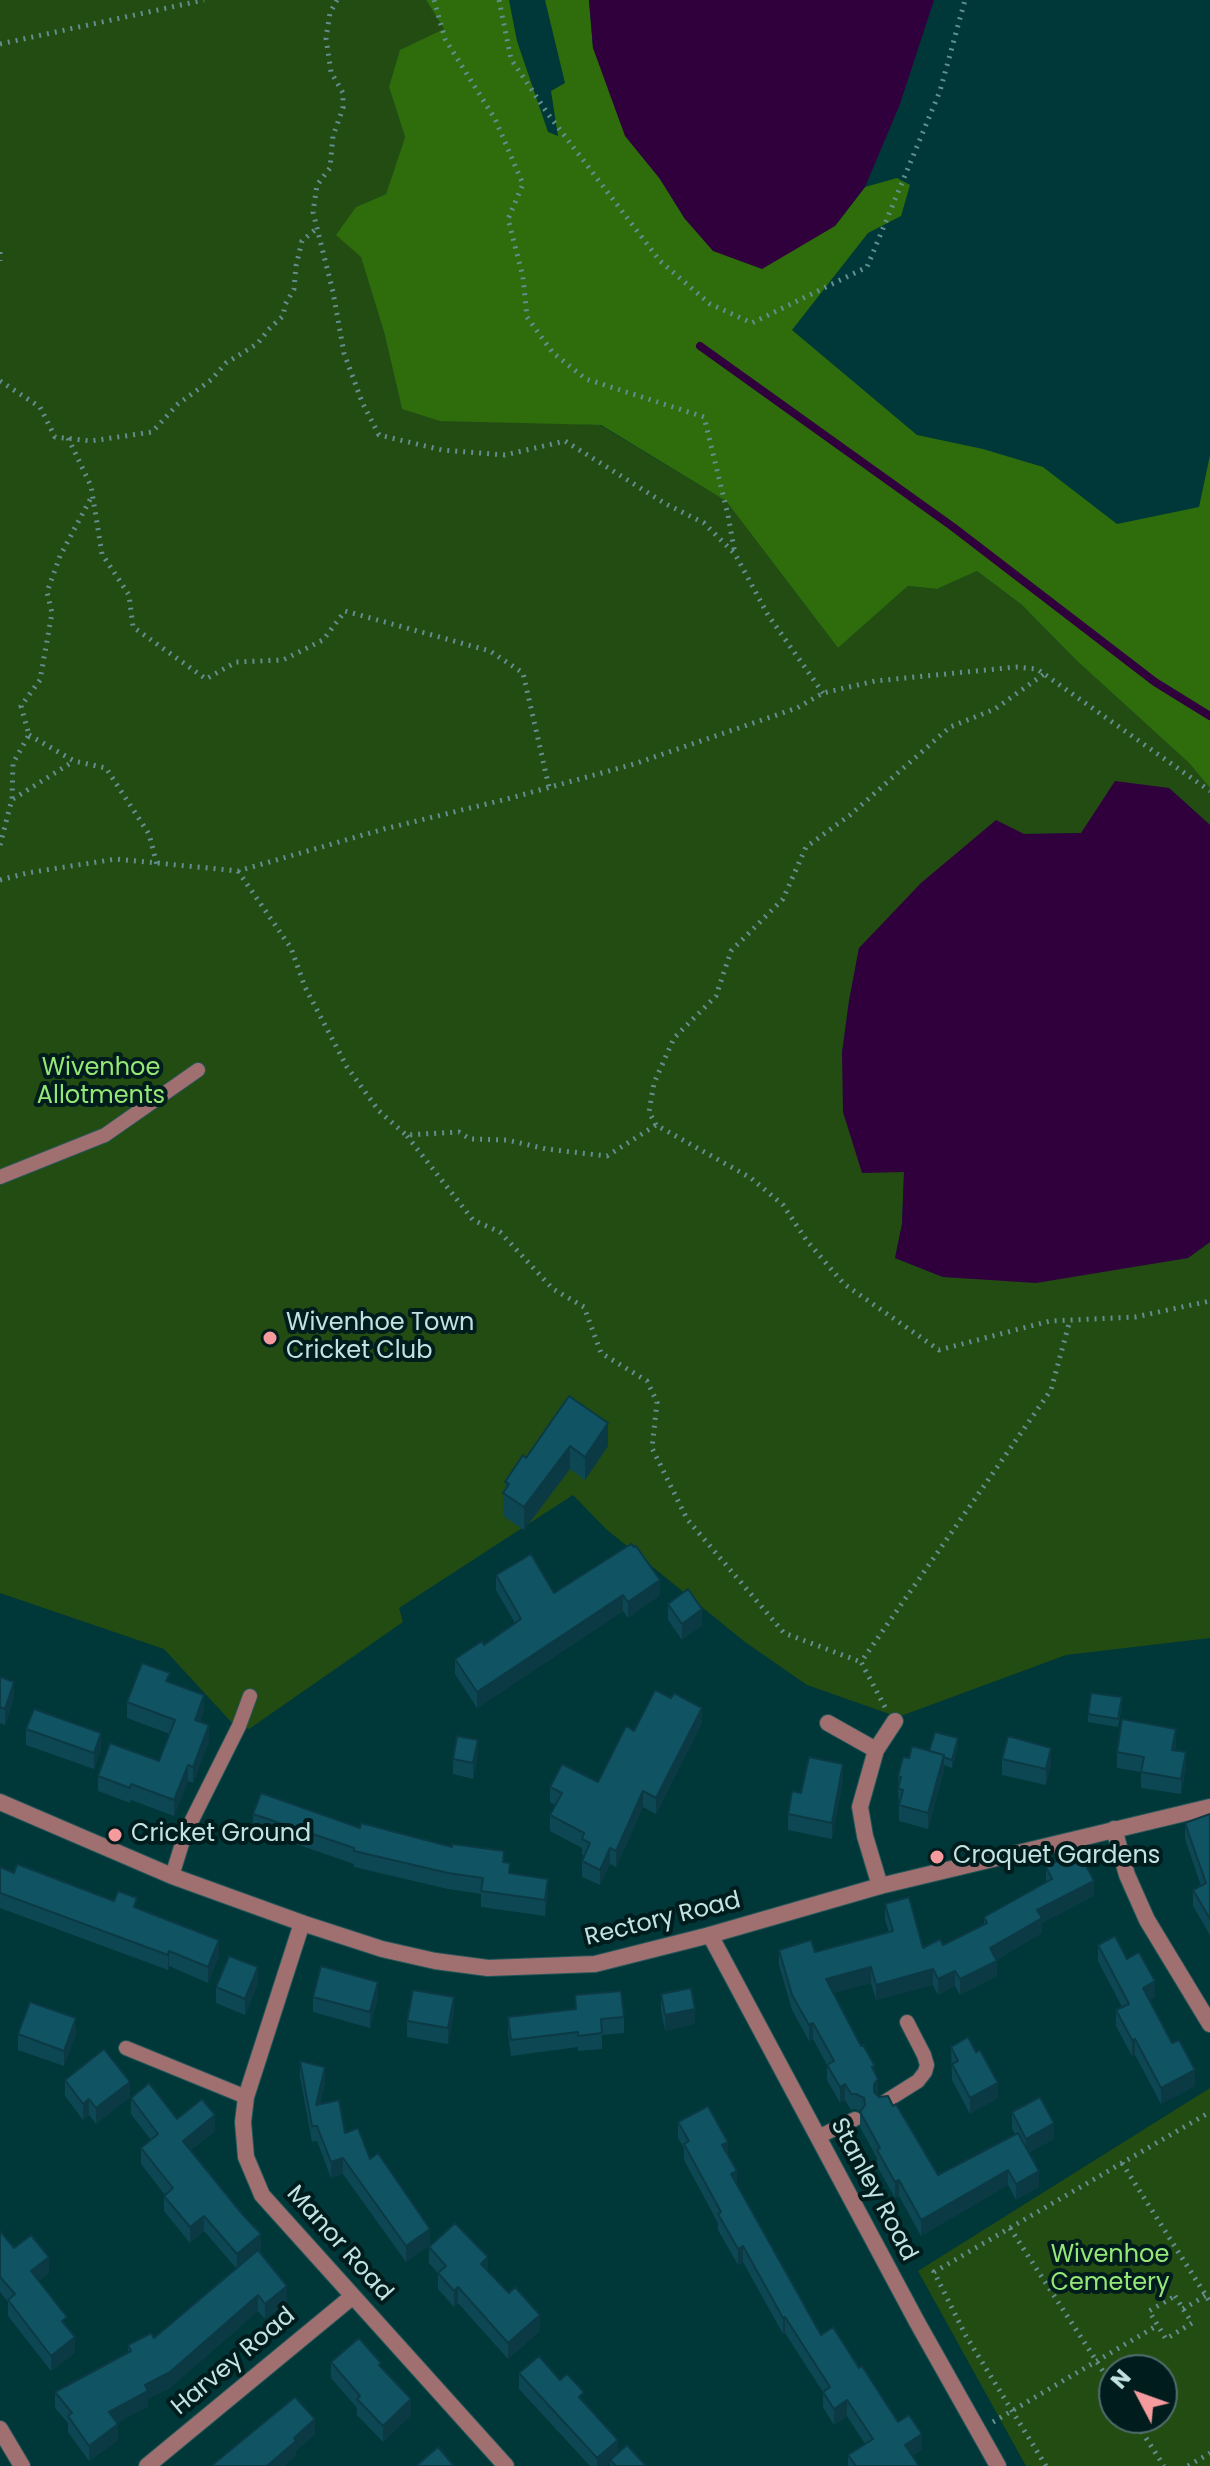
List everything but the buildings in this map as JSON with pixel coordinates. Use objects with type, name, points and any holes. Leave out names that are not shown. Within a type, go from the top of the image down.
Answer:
[{"type":"street","points":[[880,1886],[860,1807],[876,1750],[895,1721]]},
{"type":"street","points":[[828,1723],[876,1750]]},
{"type":"street","name":"Rectory Road","points":[[0,1802],[172,1876],[302,1923],[382,1949],[435,1961],[488,1968],[595,1964],[880,1886],[1210,1807]]},
{"type":"street","points":[[1114,1829],[1127,1875],[1147,1920],[1210,2024]]},
{"type":"street","name":"Manor Road","points":[[302,1923],[246,2097],[243,2122],[246,2157],[262,2195],[506,2466]]},
{"type":"street","name":"Stanley Road","points":[[710,1935],[998,2466]]},
{"type":"street","name":"Harvey Road","points":[[147,2466],[353,2296]]},
{"type":"street","points":[[0,2429],[22,2466]]},
{"type":"lane","points":[[0,1177],[105,1135],[198,1070]]},
{"type":"lane","points":[[172,1876],[185,1834],[239,1726],[250,1696]]},
{"type":"lane","points":[[883,2103],[918,2081],[925,2072],[927,2065],[924,2055],[907,2022]]},
{"type":"lane","points":[[126,2048],[246,2097]]},
{"type":"lane","points":[[818,2137],[855,2119]]},
{"type":"path","points":[[0,44],[204,0]]},
{"type":"path","points":[[337,0],[330,13],[326,38],[331,72],[343,93],[343,108],[333,136],[330,168],[317,185],[313,212],[344,353],[362,402],[379,435],[442,450],[505,455],[565,441],[666,504],[704,523],[735,554],[768,615],[823,693]]},
{"type":"path","points":[[434,0],[445,39],[495,119],[523,184],[508,219],[523,277],[527,317],[553,353],[586,379],[704,417],[735,554]]},
{"type":"path","points":[[499,0],[511,59],[548,114],[660,261],[710,304],[752,323],[867,267],[940,91],[965,0]]},
{"type":"path","points":[[0,381],[40,407],[55,437],[91,441],[152,432],[178,404],[211,380],[226,363],[257,344],[283,316],[294,289],[302,241],[316,229]]},
{"type":"path","points":[[0,252],[0,261]]},
{"type":"path","points":[[68,438],[91,486],[102,554],[129,595],[133,627],[206,679],[236,662],[283,660],[323,640],[345,611],[490,651],[523,673],[549,787]]},
{"type":"path","points":[[93,494],[60,556],[47,592],[52,613],[40,680],[21,706],[29,735],[74,761],[106,768],[149,834],[157,865]]},
{"type":"path","points":[[0,880],[116,859],[238,871],[384,829],[634,764],[797,708],[823,693],[875,681],[1016,667],[1037,669],[1210,791]]},
{"type":"path","points":[[1044,674],[995,709],[950,727],[850,815],[806,847],[783,899],[731,951],[716,996],[674,1038],[654,1083],[649,1112],[656,1125],[751,1178],[783,1205],[807,1241],[844,1284],[939,1350],[1050,1321],[1135,1317],[1210,1301]]},
{"type":"path","points":[[0,845],[12,799],[13,763],[29,735]]},
{"type":"path","points":[[12,799],[74,761]]},
{"type":"path","points":[[238,871],[291,948],[305,987],[347,1067],[379,1111],[406,1135],[473,1220],[500,1232],[553,1289],[584,1307],[601,1353],[647,1381],[657,1402],[652,1448],[687,1519],[784,1633],[861,1662],[895,1721]]},
{"type":"path","points":[[406,1135],[459,1132],[470,1139],[507,1140],[546,1149],[607,1156],[656,1125]]},
{"type":"path","points":[[861,1662],[1051,1390],[1070,1320]]},
{"type":"path","points":[[1046,2466],[966,2336],[934,2272],[1210,2112]]},
{"type":"path","points":[[1122,2163],[1209,2297],[1183,2309]]},
{"type":"path","points":[[1010,2228],[1098,2364]]},
{"type":"path","points":[[1175,2296],[1183,2309],[1192,2323],[1166,2339],[1149,2311],[1175,2296]]},
{"type":"path","points":[[978,2431],[1158,2325]]},
{"type":"path","points":[[1143,2434],[1164,2466]]},
{"type":"path","points":[[1188,2466],[1210,2453]]},
{"type":"green space","name":"Wivenhoe Allotments","points":[[0,0],[426,0],[444,29],[389,87],[405,137],[386,194],[356,207],[361,256],[384,332],[402,409],[600,425],[726,501],[838,648],[908,586],[937,589],[977,571],[1022,605],[1076,660],[1189,763],[1210,788],[1210,825],[1169,788],[1081,833],[1024,834],[859,948],[842,1053],[904,1172],[902,1224],[895,1258],[943,1277],[982,1278],[1188,1258],[1210,1242],[1210,1638],[1066,1655],[898,1717],[807,1685],[745,1642],[606,1529],[573,1495],[399,1608],[403,1622],[249,1729],[233,1724],[164,1649],[0,1593]]},
{"type":"green space","points":[[426,0],[509,0],[517,41],[548,132],[558,136],[551,91],[565,83],[545,0],[589,0],[593,48],[660,179],[685,219],[835,226],[865,187],[897,178],[910,185],[901,216],[868,233],[792,330],[917,435],[983,449],[1043,467],[1117,524],[1199,507],[1210,455],[1210,788],[1189,763],[1076,660],[1022,605],[977,571],[937,589],[908,586],[838,648],[726,501],[601,425],[440,421],[402,409],[384,332],[361,257],[336,235],[356,207],[386,194],[405,137],[389,87],[400,50],[444,29]]},
{"type":"green space","name":"Wivenhoe Cemetery","points":[[1210,2088],[1210,2466],[1026,2466],[918,2271]]},
{"type":"shaded area","points":[[589,0],[934,0],[900,104],[865,187],[835,226],[762,269],[713,251],[685,219],[660,179],[625,136],[593,48]]},
{"type":"shaded area","points":[[1115,781],[1169,788],[1210,825],[1210,1242],[1188,1258],[1036,1283],[943,1277],[895,1258],[902,1224],[904,1172],[862,1173],[843,1112],[842,1053],[859,948],[921,883],[996,820],[1024,834],[1081,833]]},
{"type":"waterway","points":[[700,346],[953,527],[1155,682],[1210,716]]},
{"type":"place","name":"Wivenhoe Town Cricket Club","points":[[270,1338]]},
{"type":"place","name":"Cricket Ground","points":[[115,1835]]},
{"type":"place","name":"Croquet Gardens","points":[[937,1857]]}]
